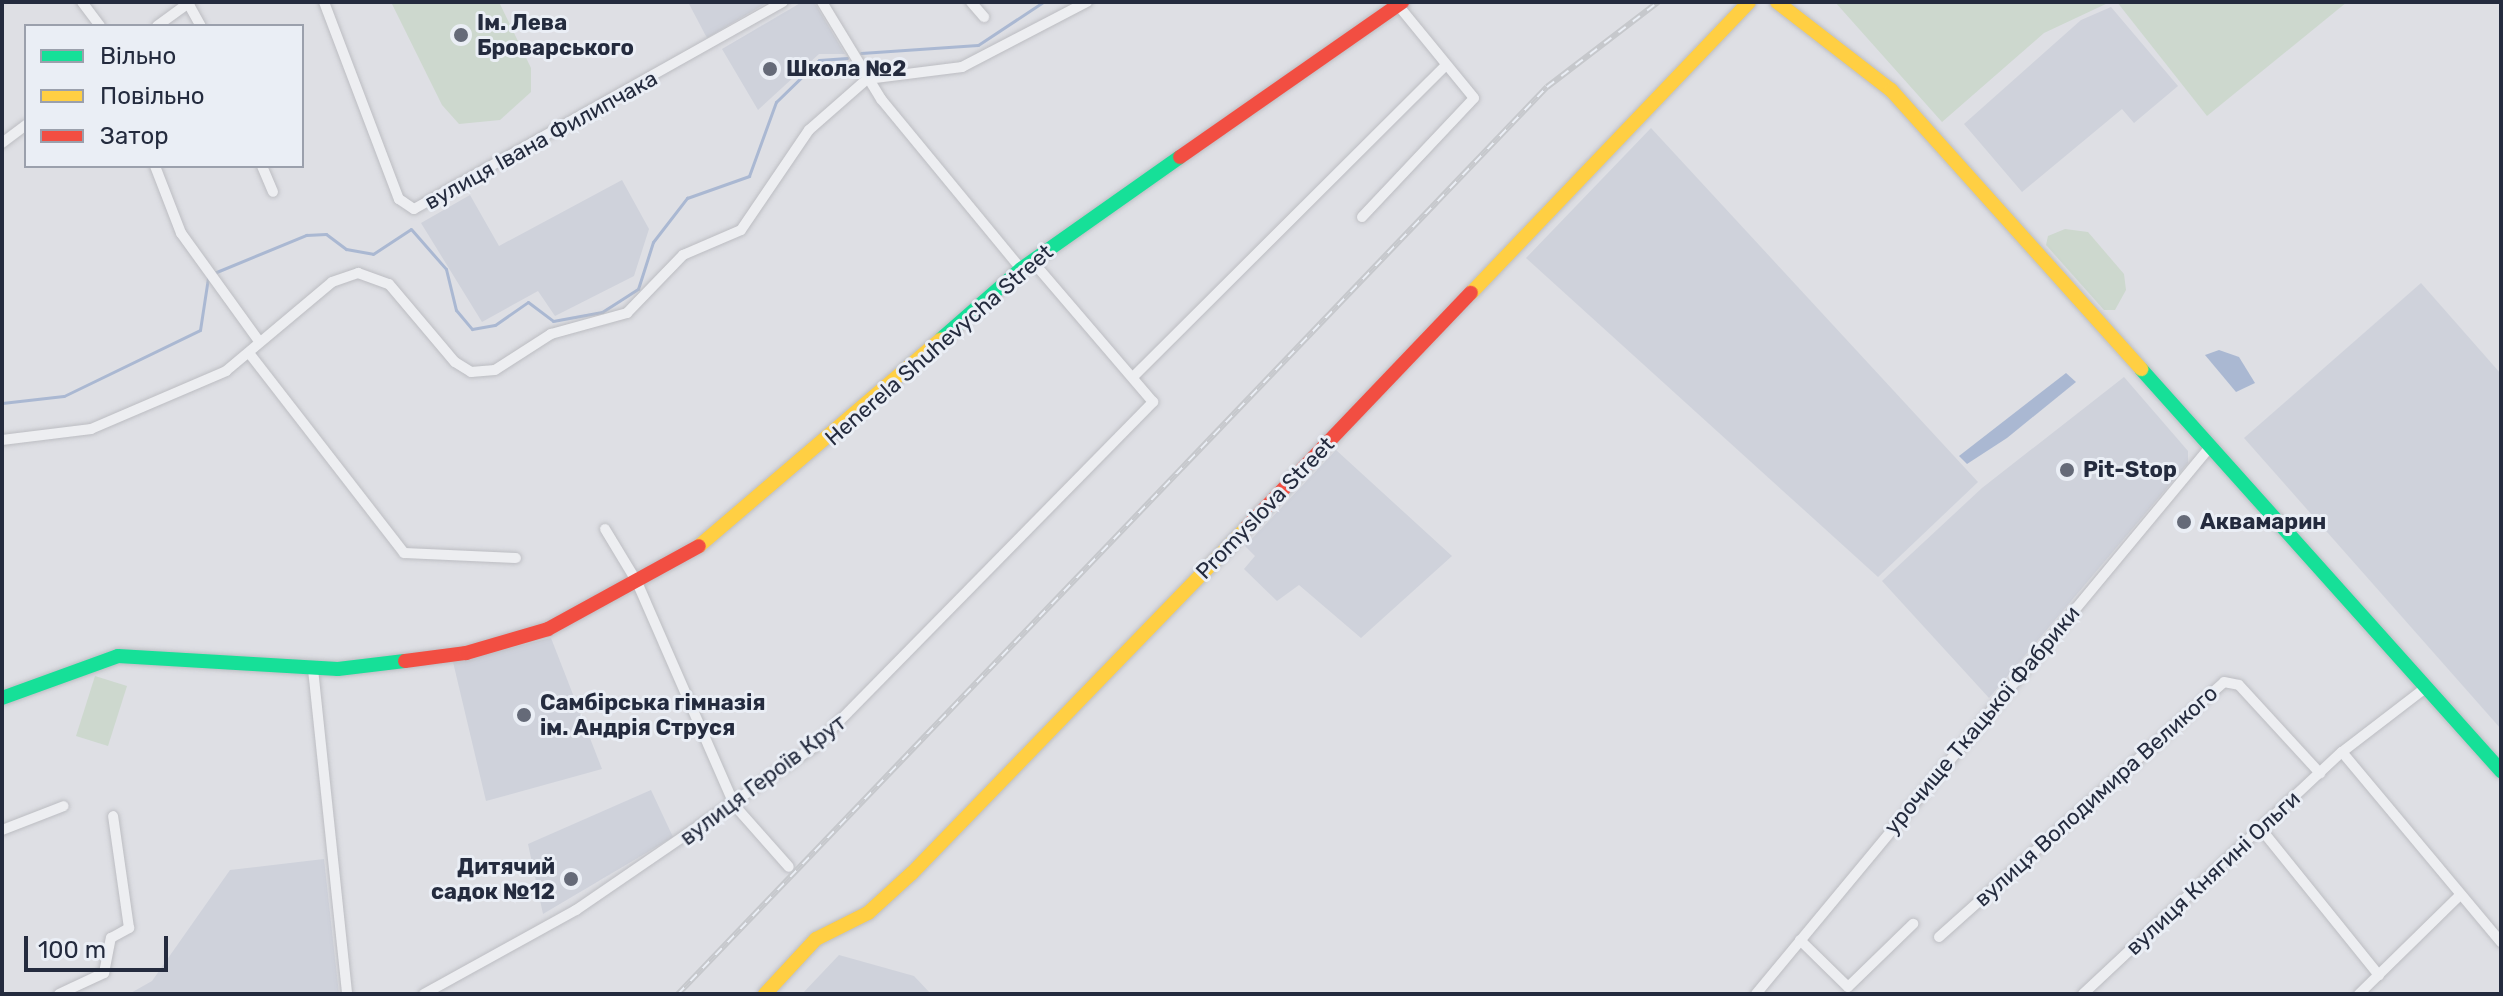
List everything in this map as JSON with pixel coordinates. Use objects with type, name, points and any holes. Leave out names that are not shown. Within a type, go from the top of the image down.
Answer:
[{"type":"street","points":[[82,2],[98,24]]},
{"type":"street","name":"вулиця Івана Филипчака","points":[[324,2],[399,199],[414,209],[783,2]]},
{"type":"street","points":[[822,2],[867,79],[1026,265],[1133,377],[1446,65]]},
{"type":"street","points":[[971,2],[984,17]]},
{"type":"street","points":[[2,440],[91,429],[226,371],[332,282],[358,273],[389,284],[455,362],[471,372],[495,370],[551,334],[627,313],[683,255],[741,230],[809,130],[867,79],[962,67],[1087,2]]},
{"type":"street","name":"Promyslova Street","points":[[765,994],[816,939],[868,913],[1009,777],[1749,2]]},
{"type":"street","points":[[1777,2],[1891,90],[2424,689],[2501,771]]},
{"type":"street","points":[[160,24],[189,3],[200,24]]},
{"type":"street","points":[[1362,217],[1473,102],[1469,86],[1446,65],[1400,4]]},
{"type":"street","name":"Henerela Shuhevycha Street","points":[[2,698],[138,654],[313,669],[466,653],[548,629],[715,537],[1026,265],[1400,4]]},
{"type":"street","points":[[2,143],[24,126]]},
{"type":"street","points":[[156,168],[181,233],[259,341]]},
{"type":"street","points":[[263,168],[273,192]]},
{"type":"street","points":[[249,353],[404,553],[516,558]]},
{"type":"street","name":"вулиця Героїв Крут","points":[[424,994],[548,927],[735,806],[879,690],[1153,402],[1133,377]]},
{"type":"street","name":"урочище Ткацької Фабрики","points":[[1756,994],[2210,447]]},
{"type":"street","points":[[605,529],[637,582],[735,806],[789,867]]},
{"type":"street","points":[[313,669],[347,994]]},
{"type":"street","name":"вулиця Володимира Великого","points":[[1939,937],[2224,682],[2239,685],[2320,773]]},
{"type":"street","name":"вулиця Княгині Ольги","points":[[2083,994],[2342,752],[2424,689]]},
{"type":"street","points":[[2342,752],[2458,897],[2501,942]]},
{"type":"street","points":[[2,830],[64,806]]},
{"type":"street","points":[[59,994],[104,973],[111,938],[129,928],[113,816]]},
{"type":"street","points":[[2261,829],[2379,975]]},
{"type":"street","points":[[2359,994],[2458,897]]},
{"type":"street","points":[[1800,940],[1848,987],[1913,924]]},
{"type":"shaded area","name":"Ім. Лева Броварського","points":[[391,2],[499,2],[531,68],[531,92],[500,120],[459,124],[442,105]]},
{"type":"shaded area","points":[[688,2],[768,2],[707,38]]},
{"type":"shaded area","name":"Школа №2","points":[[802,2],[814,2],[845,54],[819,54],[758,110],[722,49]]},
{"type":"shaded area","points":[[1835,2],[2110,2],[2044,33],[1942,122]]},
{"type":"shaded area","points":[[2117,2],[2347,2],[2207,116]]},
{"type":"shaded area","points":[[2111,7],[2178,86],[2134,123],[2122,109],[2022,192],[1964,124],[2081,20]]},
{"type":"shaded area","points":[[1651,128],[1978,482],[1878,577],[1526,258]]},
{"type":"shaded area","points":[[622,180],[649,229],[634,276],[555,316],[538,291],[482,322],[421,223],[470,195],[499,246]]},
{"type":"shaded area","points":[[2065,229],[2088,232],[2124,274],[2126,290],[2115,310],[2104,310],[2046,245],[2048,236]]},
{"type":"shaded area","points":[[2421,283],[2501,374],[2501,729],[2244,438]]},
{"type":"shaded area","points":[[2124,377],[2188,451],[2188,463],[1989,698],[1882,581],[1982,488]]},
{"type":"shaded area","points":[[1336,450],[1452,556],[1361,638],[1299,585],[1277,601],[1244,569],[1255,556],[1245,546]]},
{"type":"shaded area","name":"Самбірська гімназія ім. Андрія Струся","points":[[551,638],[602,769],[486,801],[453,662]]},
{"type":"shaded area","points":[[95,676],[127,686],[108,746],[76,736]]},
{"type":"shaded area","name":"Дитячий садок №12","points":[[651,790],[673,837],[543,914],[528,844]]},
{"type":"shaded area","points":[[324,859],[339,994],[129,994],[152,981],[230,870]]},
{"type":"shaded area","points":[[839,955],[914,976],[931,994],[802,994]]},
{"type":"water","points":[[2219,350],[2239,357],[2255,383],[2236,392],[2205,355]]},
{"type":"water","points":[[2066,373],[2076,382],[2007,438],[1967,464],[1959,456]]},
{"type":"waterway","points":[[861,53],[978,45],[1043,2]]},
{"type":"waterway","points":[[214,273],[306,235],[326,234],[346,249],[373,254],[411,229],[446,269],[456,310],[472,329],[495,325],[528,302],[553,321],[602,312],[638,289],[653,242],[687,198],[749,176],[776,102],[819,60],[847,58]]},
{"type":"waterway","points":[[2,403],[64,396],[200,330],[208,278]]},
{"type":"railway","points":[[678,994],[1547,87],[1658,2]]},
{"type":"traffic: fast","points":[[941,339],[1021,269],[1180,157]]},
{"type":"traffic: fast","points":[[2141,369],[2501,771]]},
{"type":"traffic: fast","points":[[2,698],[118,656],[338,669],[405,661]]},
{"type":"traffic: slow","points":[[1471,293],[1749,2]]},
{"type":"traffic: slow","points":[[1777,2],[1891,90],[2141,369]]},
{"type":"traffic: slow","points":[[699,546],[941,339]]},
{"type":"traffic: slow","points":[[765,994],[816,939],[868,913],[912,873],[1247,527]]},
{"type":"traffic: jam","points":[[1180,157],[1402,2]]},
{"type":"traffic: jam","points":[[1247,527],[1471,293]]},
{"type":"traffic: jam","points":[[405,661],[466,653],[548,629],[699,546]]},
{"type":"place","name":"Ім. Лева Броварського","points":[[461,35]]},
{"type":"place","name":"Школа №2","points":[[770,69]]},
{"type":"place","name":"Pit-Stop","points":[[2067,470]]},
{"type":"place","name":"Аквамарин","points":[[2184,522]]},
{"type":"place","name":"Самбірська гімназія ім. Андрія Струся","points":[[524,715]]},
{"type":"place","name":"Дитячий садок №12","points":[[571,879]]}]
